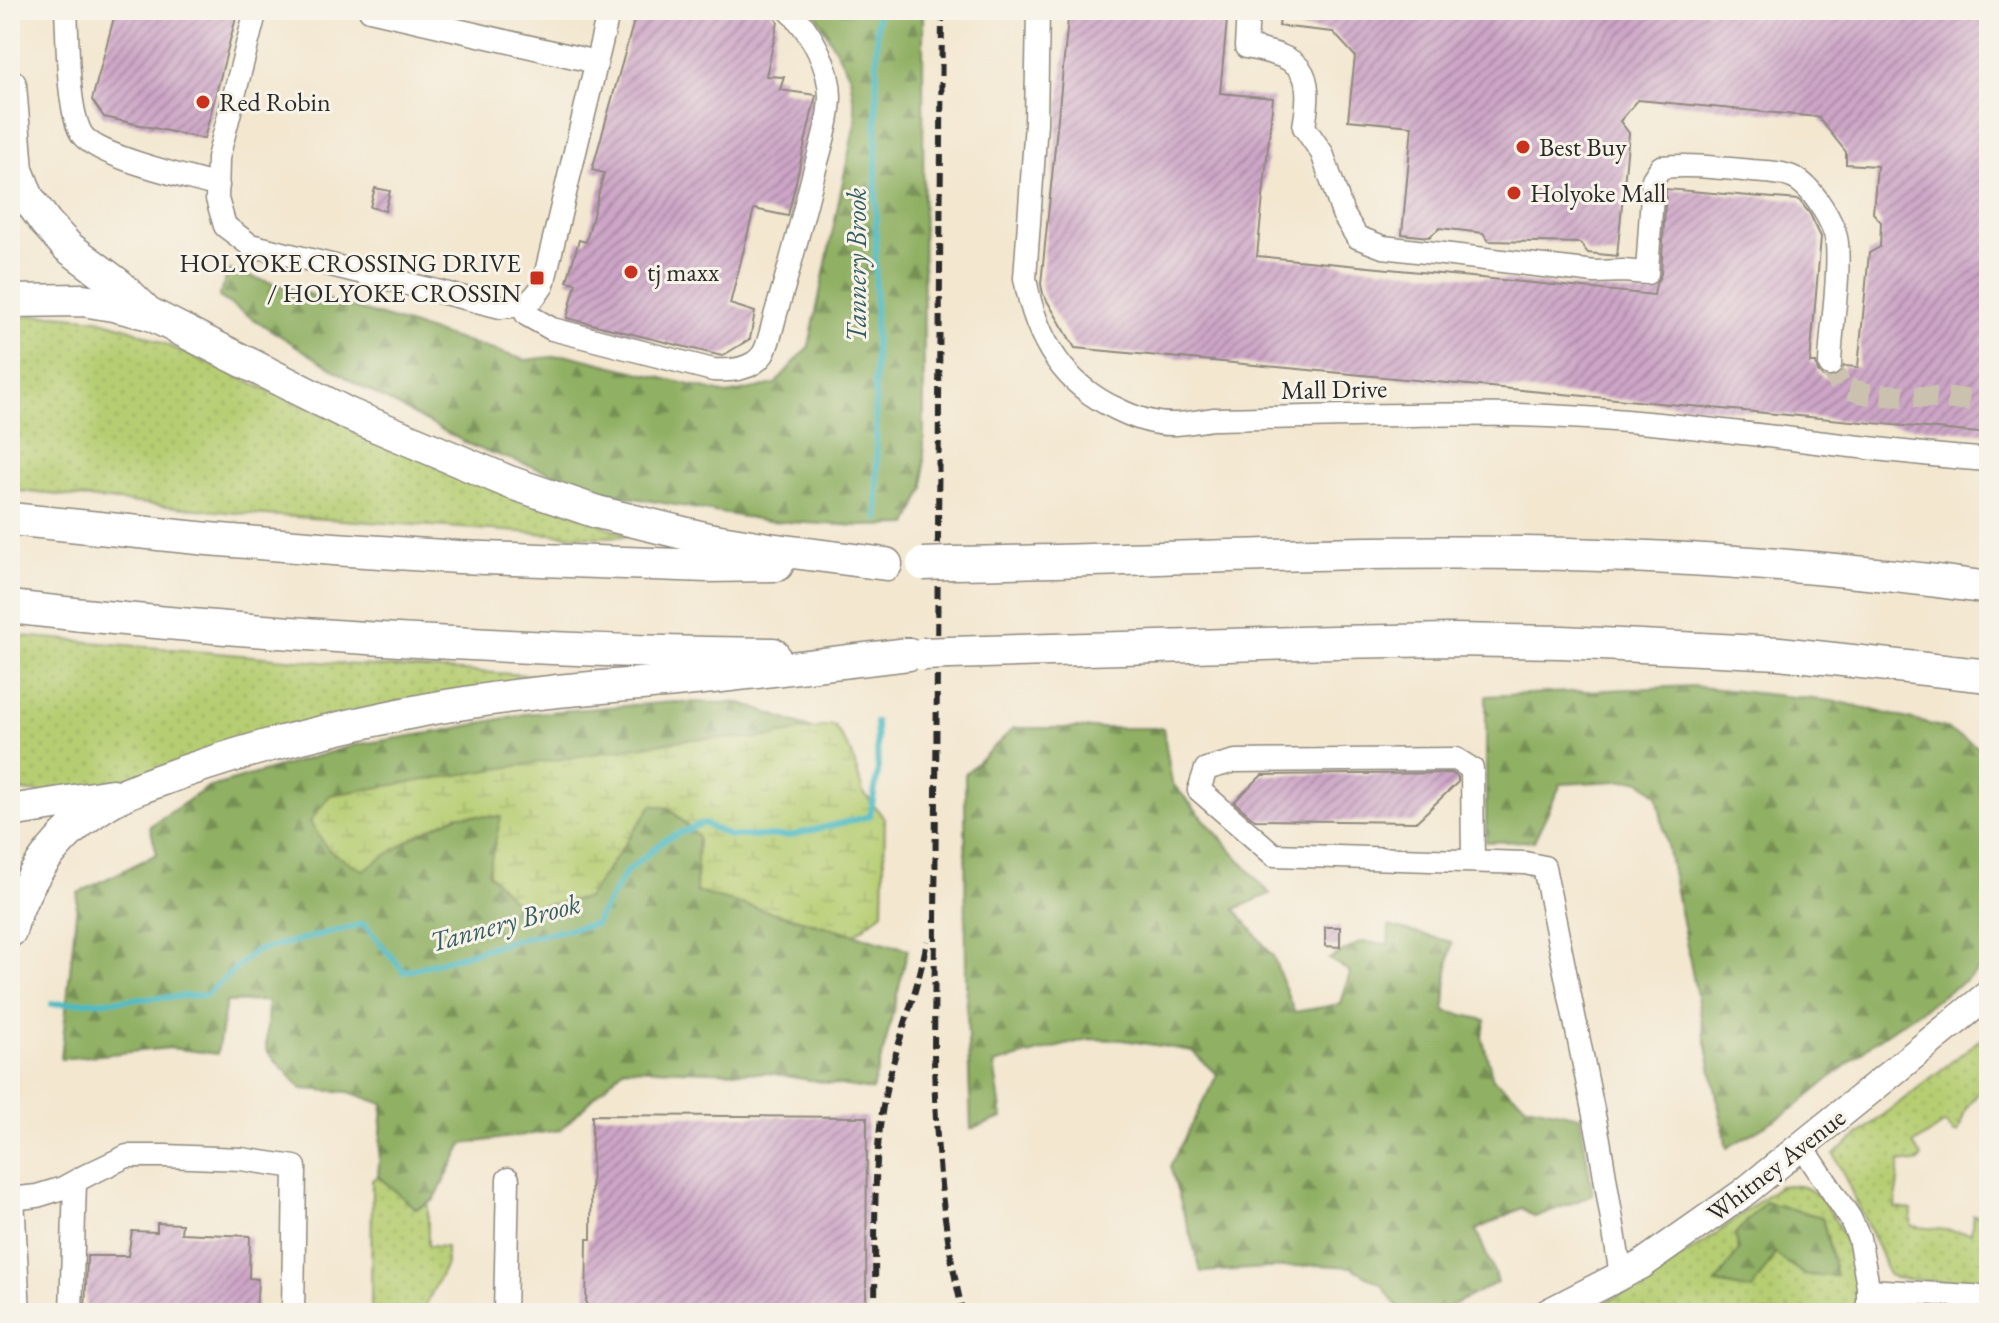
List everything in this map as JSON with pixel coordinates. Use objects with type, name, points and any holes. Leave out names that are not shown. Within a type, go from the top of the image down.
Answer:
[{"type":"highway","points":[[10,85],[17,170],[28,198],[68,247],[119,285],[150,314]]},
{"type":"highway","points":[[10,301],[83,300],[150,314],[348,414],[538,493],[624,519],[708,539],[886,564]]},
{"type":"highway","points":[[20,521],[271,544],[459,557],[708,566],[1396,553],[1566,554],[1783,566],[1989,588]]},
{"type":"highway","points":[[21,608],[290,633],[457,644],[748,654],[927,654],[1453,640],[1670,646],[1779,653],[1989,676]]},
{"type":"highway","points":[[10,931],[23,894],[37,870],[59,843],[94,812],[135,790],[205,764],[370,721],[518,695],[927,654]]},
{"type":"highway","points":[[10,811],[135,790]]},
{"type":"main road","name":"Whitney Avenue","points":[[1548,1313],[1641,1265],[1742,1194],[1989,994]]},
{"type":"main road","points":[[10,1198],[16,1313]]},
{"type":"street","points":[[66,10],[72,104],[82,135],[111,155],[218,186]]},
{"type":"street","points":[[256,10],[218,158],[217,199],[225,226],[250,245],[501,307],[521,305],[536,297],[543,285],[609,10]]},
{"type":"street","points":[[370,10],[596,62]]},
{"type":"street","points":[[521,305],[527,315],[552,329],[713,370],[736,371],[763,354],[796,246],[830,96],[821,57],[789,10]]},
{"type":"street","name":"Mall Drive","points":[[1038,10],[1036,123],[1025,278],[1035,318],[1060,366],[1082,389],[1106,405],[1141,419],[1176,424],[1227,419],[1548,416],[1663,424],[1989,460]]},
{"type":"street","points":[[1248,10],[1246,47],[1272,52],[1295,62],[1306,79],[1309,101],[1304,127],[1322,153],[1343,214],[1357,237],[1383,247],[1595,272],[1647,273],[1653,179],[1661,167],[1688,165],[1778,173],[1796,178],[1811,192],[1829,218],[1837,241],[1830,365]]},
{"type":"street","points":[[1473,861],[1472,769],[1456,759],[1235,761],[1206,769],[1199,790],[1274,855],[1525,863],[1544,867],[1599,1140],[1621,1275]]},
{"type":"street","points":[[1802,1146],[1850,1218],[1859,1238],[1868,1302],[1989,1297]]},
{"type":"street","points":[[10,1198],[51,1192],[127,1156],[241,1159],[295,1167],[293,1313]]},
{"type":"street","points":[[505,1313],[508,1179]]},
{"type":"street","points":[[71,1313],[75,1182]]},
{"type":"green space","points":[[814,10],[923,10],[924,488],[908,525],[768,521],[617,495],[474,447],[358,385],[219,297],[229,270],[526,360],[568,355],[727,394],[775,384],[809,346],[856,118],[850,76]]},
{"type":"green space","points":[[55,315],[98,319],[131,329],[297,403],[630,536],[595,537],[236,513],[10,490],[10,316]]},
{"type":"green space","points":[[10,635],[356,665],[583,678],[80,790],[36,792],[10,788]]},
{"type":"green space","points":[[1691,686],[1840,702],[1945,728],[1989,753],[1989,961],[1874,1042],[1793,1109],[1727,1148],[1657,795],[1639,780],[1561,784],[1534,841],[1486,842],[1486,696]]},
{"type":"green space","points":[[673,702],[741,703],[815,730],[479,773],[417,835],[459,815],[501,817],[587,898],[652,805],[669,808],[698,836],[696,892],[908,949],[872,1090],[767,1073],[624,1068],[560,1130],[463,1144],[434,1200],[416,1209],[378,1176],[383,1104],[349,1092],[302,1089],[266,1050],[268,1001],[226,1002],[217,1054],[170,1048],[61,1059],[78,893],[157,854],[150,826],[207,788],[355,745],[524,714]]},
{"type":"green space","points":[[834,725],[852,754],[863,792],[885,819],[883,912],[855,934],[696,892],[698,836],[669,808],[652,805],[587,898],[521,909],[488,873],[501,817],[458,815],[417,835],[363,870],[329,851],[310,822],[330,795],[689,739],[759,738]]},
{"type":"green space","points":[[1014,728],[1163,728],[1172,783],[1270,894],[1235,909],[1273,956],[1294,1012],[1341,1004],[1350,972],[1329,959],[1361,942],[1388,944],[1389,926],[1452,942],[1445,1011],[1486,1020],[1482,1036],[1493,1079],[1527,1105],[1580,1116],[1593,1195],[1535,1217],[1522,1208],[1476,1230],[1498,1282],[1437,1313],[1401,1313],[1382,1285],[1351,1267],[1319,1265],[1201,1272],[1170,1166],[1217,1075],[1192,1051],[1123,1040],[1088,1039],[994,1064],[1002,1118],[971,1129],[966,983],[965,774]]},
{"type":"green space","points":[[1989,1032],[1989,1080],[1966,1108],[1958,1133],[1954,1133],[1945,1123],[1913,1145],[1922,1157],[1920,1160],[1900,1161],[1895,1208],[1912,1210],[1911,1226],[1971,1233],[1973,1215],[1989,1216],[1989,1285],[1894,1278],[1888,1275],[1834,1154]]},
{"type":"green space","points":[[378,1176],[416,1209],[428,1203],[428,1246],[446,1247],[446,1264],[422,1313],[371,1313],[372,1180]]},
{"type":"green space","points":[[1779,1186],[1810,1190],[1821,1199],[1835,1220],[1856,1270],[1857,1313],[1586,1313],[1650,1278],[1709,1239]],"holes":[[[1822,1217],[1835,1276],[1805,1275],[1775,1253],[1717,1283],[1739,1250]]]},
{"type":"green space","points":[[1765,1202],[1822,1217],[1836,1276],[1805,1275],[1775,1254],[1752,1290],[1716,1283],[1739,1250],[1735,1234]]},
{"type":"green space","points":[[1896,1301],[1989,1305],[1989,1313],[1887,1313]]},
{"type":"building","points":[[116,10],[238,10],[204,139],[104,117],[92,100]]},
{"type":"building","points":[[637,10],[770,10],[778,22],[766,76],[784,77],[780,90],[816,95],[788,216],[754,209],[730,304],[755,312],[750,339],[722,356],[567,318],[576,283],[567,281],[579,240],[586,242],[604,173],[592,170]]},
{"type":"building","points":[[1069,10],[1228,10],[1220,93],[1273,98],[1257,256],[1654,295],[1661,274],[1666,189],[1799,200],[1821,237],[1810,363],[1816,363],[1818,372],[1830,379],[1837,377],[1844,366],[1858,367],[1869,253],[1880,247],[1881,222],[1873,213],[1877,166],[1846,164],[1846,152],[1818,117],[1638,100],[1620,121],[1629,133],[1617,256],[1588,253],[1580,243],[1489,241],[1483,233],[1440,228],[1429,237],[1402,234],[1412,126],[1348,120],[1355,56],[1333,32],[1279,26],[1281,10],[1989,10],[1989,434],[1075,348],[1043,294],[1041,284]]},
{"type":"building","points":[[375,188],[390,191],[385,211],[370,207]]},
{"type":"building","points":[[1452,773],[1458,777],[1458,782],[1416,822],[1255,820],[1234,802],[1262,775]]},
{"type":"building","points":[[1325,927],[1340,927],[1340,947],[1325,946]]},
{"type":"building","points":[[592,1115],[867,1117],[866,1313],[586,1313],[587,1239],[591,1239]]},
{"type":"building","points":[[157,1223],[182,1224],[181,1233],[250,1236],[249,1278],[258,1279],[256,1313],[85,1313],[87,1256],[128,1256],[132,1231],[157,1232]]},
{"type":"waterway","name":"Tannery Brook","points":[[877,10],[875,385],[878,519]]},
{"type":"waterway","name":"Tannery Brook","points":[[52,1004],[206,995],[255,951],[364,924],[404,972],[519,939],[595,924],[626,872],[666,839],[703,823],[730,836],[789,836],[870,816],[878,772],[876,722]]},
{"type":"tunnel","points":[[1830,365],[1842,387],[1868,394],[1989,401]]},
{"type":"railway","points":[[942,10],[934,1054],[941,1185],[963,1313]]},
{"type":"railway","points":[[875,1313],[876,1183],[883,1106],[927,941]]},
{"type":"place","name":"Red Robin","points":[[203,102]]},
{"type":"place","name":"Best Buy","points":[[1523,147]]},
{"type":"place","name":"Holyoke Mall","points":[[1514,193]]},
{"type":"place","name":"tj maxx","points":[[631,272]]},
{"type":"place","name":"HOLYOKE CROSSING DRIVE / HOLYOKE CROSSIN","points":[[537,278]]}]
